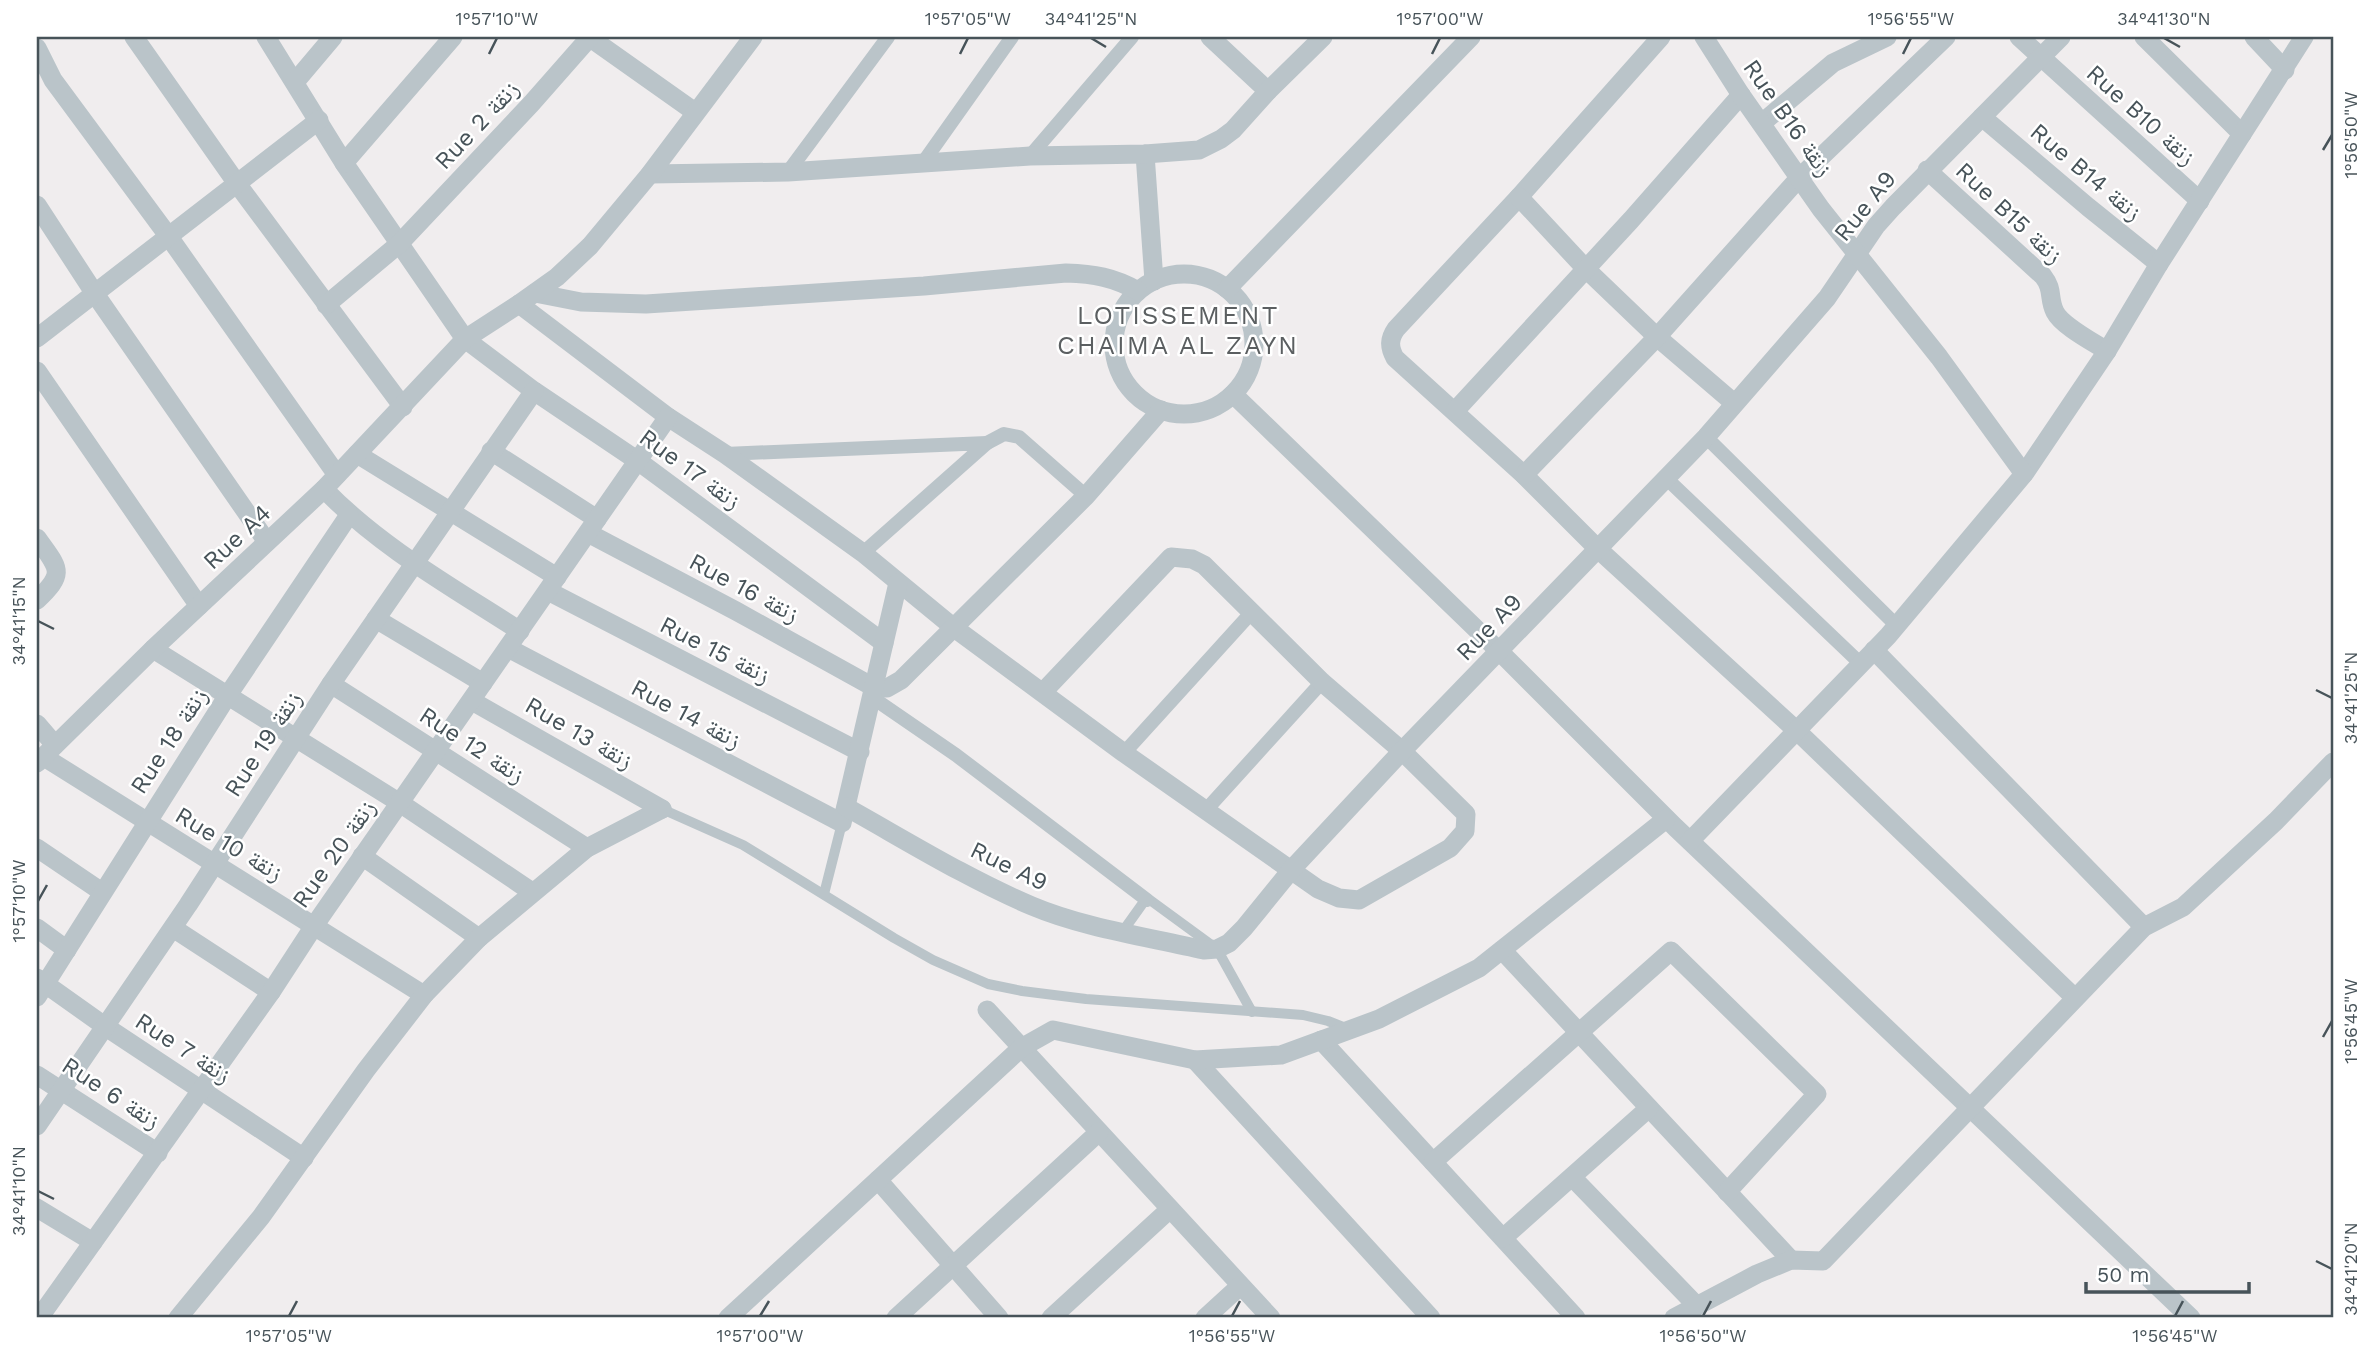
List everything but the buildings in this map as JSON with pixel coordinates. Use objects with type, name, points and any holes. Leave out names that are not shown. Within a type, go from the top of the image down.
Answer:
[{"type":"street","points":[[134,37],[238,185],[403,407]]},
{"type":"street","name":"Rue 17 زنقة","points":[[265,37],[344,163],[465,339],[534,391],[638,461],[884,643]]},
{"type":"street","points":[[295,82],[333,37]]},
{"type":"street","points":[[344,163],[453,37]]},
{"type":"street","points":[[589,37],[695,112]]},
{"type":"street","name":"Rue 2 زنقة","points":[[326,305],[399,244],[589,37]]},
{"type":"street","name":"Rue A4","points":[[45,755],[330,482],[465,339],[557,277],[590,246],[650,174],[753,37]]},
{"type":"street","points":[[788,172],[888,37]]},
{"type":"street","points":[[922,164],[1012,37]]},
{"type":"street","points":[[1030,156],[1132,37]]},
{"type":"street","points":[[1210,37],[1268,91]]},
{"type":"street","points":[[650,174],[788,172],[1030,156],[1199,150],[1233,130],[1323,37]]},
{"type":"street","points":[[1227,289],[1471,37]]},
{"type":"street","points":[[1661,37],[1391,336],[1390,343],[1395,358],[1796,730],[2074,998]]},
{"type":"street","name":"Rue B16 زنقة","points":[[1704,37],[1799,178],[1939,357],[2024,474]]},
{"type":"street","points":[[1762,124],[1833,63],[1887,37]]},
{"type":"street","points":[[1524,475],[1657,337],[1799,178],[1946,37]]},
{"type":"street","name":"Rue B10 زنقة","points":[[2019,37],[2200,201]]},
{"type":"street","name":"Rue A9","points":[[844,815],[1032,906],[1064,918],[1204,950],[1217,949],[1229,943],[1292,869],[1402,751],[1706,438],[1827,298],[1876,226],[1927,170],[2061,37]]},
{"type":"street","points":[[2144,37],[2242,134]]},
{"type":"street","points":[[2255,37],[2285,70]]},
{"type":"street","points":[[1690,841],[1867,657],[2024,474],[2107,351],[2159,264],[2304,37]]},
{"type":"street","points":[[37,48],[53,80],[169,237],[349,515],[414,563],[520,631]]},
{"type":"street","points":[[1455,411],[1586,270],[1741,95]]},
{"type":"street","name":"Rue B14 زنقة","points":[[1982,117],[2159,264]]},
{"type":"street","points":[[37,338],[319,120]]},
{"type":"street","points":[[1145,154],[1146,286]]},
{"type":"street","name":"Rue B15 زنقة","points":[[1927,170],[2043,276],[2050,285],[2056,316],[2107,351]]},
{"type":"street","points":[[1519,197],[1586,270],[1657,337],[1734,403]]},
{"type":"street","points":[[37,205],[95,294],[267,542]]},
{"type":"street","points":[[527,299],[646,304],[924,286],[1066,273],[1089,274],[1146,286]]},
{"type":"street","points":[[1192,274],[1211,279],[1227,289],[1243,307],[1252,328],[1253,352],[1247,375],[1233,394],[1218,405],[1200,412],[1180,414],[1161,410],[1142,400],[1127,386],[1115,357],[1116,326],[1124,307],[1146,286],[1172,275],[1192,274]]},
{"type":"street","points":[[527,299],[668,417],[725,454],[863,553],[953,627],[1124,753],[1329,894],[1348,901],[1359,900],[1450,848],[1465,831],[1466,814],[1402,751],[1322,682],[1204,565],[1192,559],[1171,557],[1043,692]]},
{"type":"street","points":[[37,372],[200,606]]},
{"type":"street","name":"Rue 19 زنقة","points":[[37,1126],[173,928],[331,684],[534,391]]},
{"type":"street","points":[[1233,394],[1500,652],[1666,818],[2191,1318]]},
{"type":"street","points":[[874,693],[901,680],[1086,496],[1161,410]]},
{"type":"street","name":"Rue 20 زنقة","points":[[39,1318],[271,992],[362,856],[668,417]]},
{"type":"street","points":[[863,553],[987,443],[1004,434],[1019,437],[1086,496]]},
{"type":"street","points":[[1706,438],[1896,625]]},
{"type":"street","points":[[725,454],[987,443]]},
{"type":"street","name":"Rue 16 زنقة","points":[[491,451],[593,526],[874,693]]},
{"type":"street","name":"Rue 15 زنقة","points":[[357,454],[450,512],[552,584],[860,752]]},
{"type":"street","points":[[1667,479],[1867,657],[2144,927]]},
{"type":"street","name":"Rue 18 زنقة","points":[[40,986],[67,950],[228,695],[349,515]]},
{"type":"street","points":[[37,538],[57,572],[52,586],[37,600]]},
{"type":"street","points":[[844,815],[898,583]]},
{"type":"street","points":[[1124,753],[1252,612]]},
{"type":"street","points":[[376,619],[483,683]]},
{"type":"street","name":"Rue 14 زنقة","points":[[508,648],[844,815]]},
{"type":"street","points":[[153,649],[400,803],[532,892]]},
{"type":"street","points":[[1206,810],[1322,682]]},
{"type":"street","name":"Rue 12 زنقة","points":[[331,684],[587,848]]},
{"type":"street","points":[[874,693],[1147,900]]},
{"type":"street","name":"Rue 13 زنقة","points":[[472,701],[662,809]]},
{"type":"street","name":"Rue 10 زنقة","points":[[37,724],[45,755],[146,823],[216,863],[424,995]]},
{"type":"street","points":[[1674,1318],[1757,1274],[1791,1261],[1823,1261],[2144,927],[2183,907],[2276,821],[2333,762]]},
{"type":"street","points":[[178,1318],[222,1266],[424,995],[479,938],[587,848],[662,809]]},
{"type":"street","points":[[733,1317],[1021,1048],[1053,1030],[1195,1060],[1282,1055],[1379,1019],[1479,968],[1666,818]]},
{"type":"street","points":[[37,848],[103,892]]},
{"type":"street","points":[[362,856],[479,938]]},
{"type":"street","points":[[37,928],[67,950]]},
{"type":"street","points":[[173,928],[271,992]]},
{"type":"street","points":[[1502,950],[1791,1261]]},
{"type":"street","points":[[1433,1162],[1671,951],[1817,1094],[1727,1192]]},
{"type":"street","name":"Rue 7 زنقة","points":[[40,986],[304,1157]]},
{"type":"street","points":[[987,1010],[1271,1318]]},
{"type":"street","points":[[1321,1040],[1576,1318]]},
{"type":"street","points":[[1195,1060],[1431,1318]]},
{"type":"street","name":"Rue 6 زنقة","points":[[37,1075],[158,1153]]},
{"type":"street","points":[[1503,1238],[1649,1108]]},
{"type":"street","points":[[896,1318],[1099,1132]]},
{"type":"street","points":[[1572,1177],[1697,1306]]},
{"type":"street","points":[[878,1180],[999,1318]]},
{"type":"street","points":[[37,1208],[93,1242]]},
{"type":"street","points":[[1051,1318],[1170,1209]]},
{"type":"street","points":[[1205,1318],[1240,1286]]},
{"type":"lane","points":[[662,809],[743,845],[933,960],[988,984],[1086,999],[1303,1015],[1349,1030]]},
{"type":"lane","points":[[824,894],[844,815]]},
{"type":"lane","points":[[1123,931],[1147,900],[1217,949],[1252,1012]]},
{"type":"district","name":"LOTISSEMENT CHAIMA AL ZAYN","points":[[1178,330]]}]
